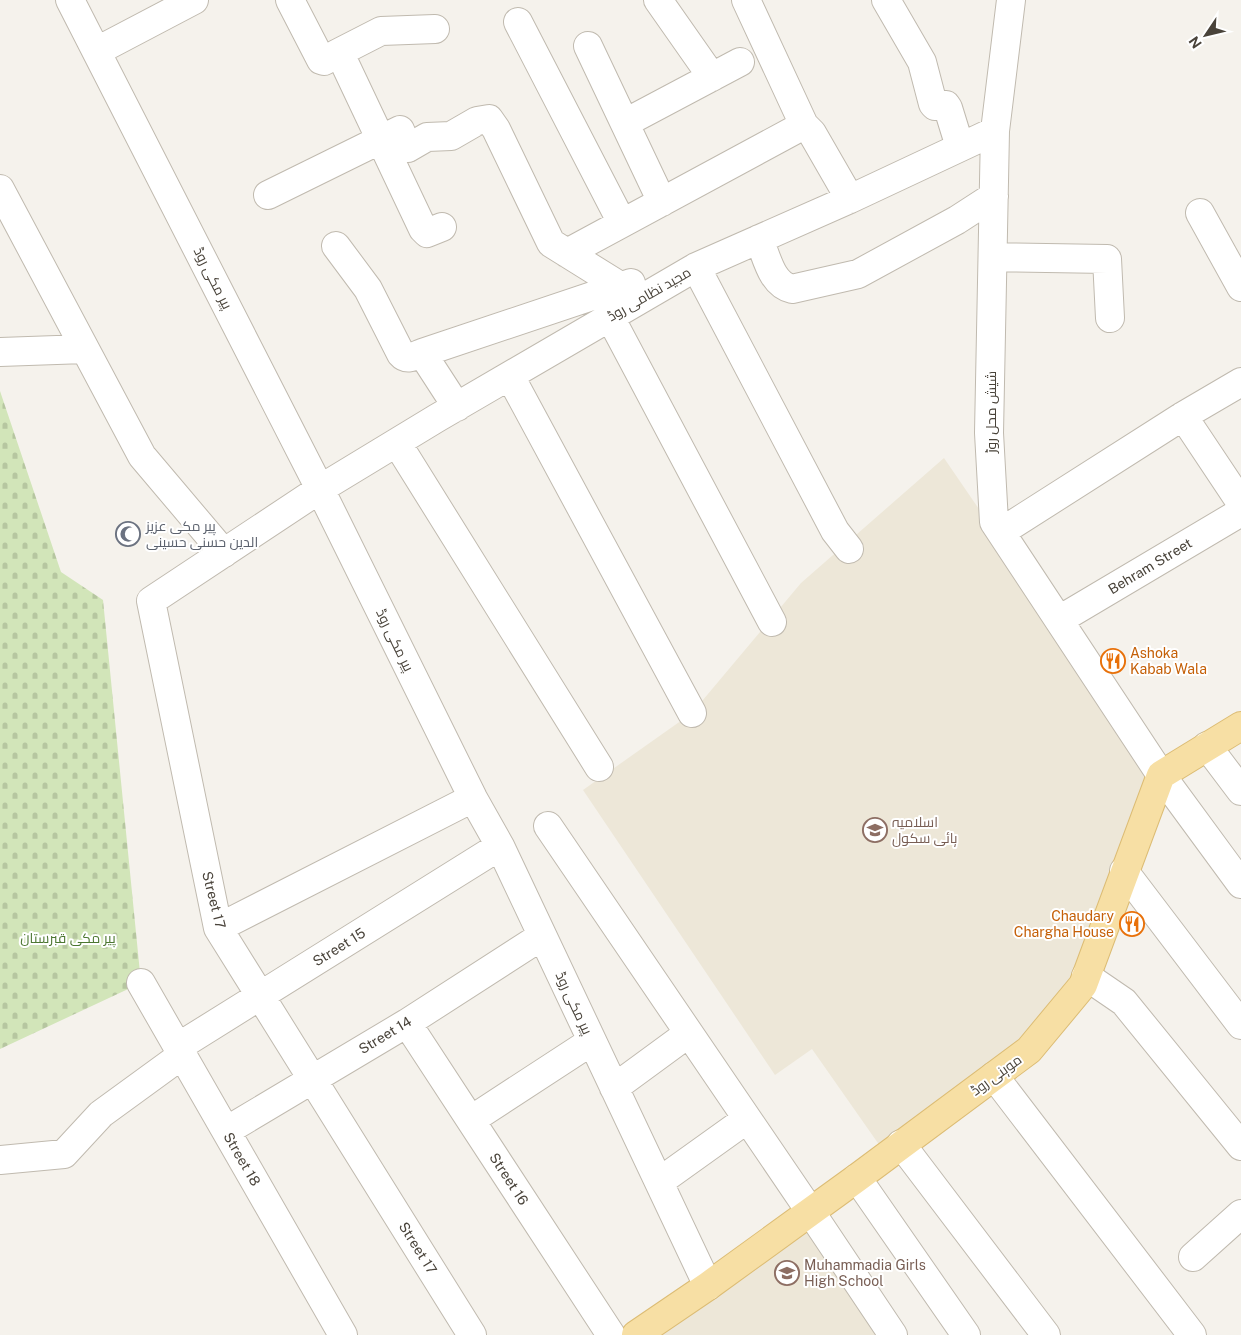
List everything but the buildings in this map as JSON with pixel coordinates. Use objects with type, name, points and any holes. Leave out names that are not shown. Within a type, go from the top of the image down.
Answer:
[{"type":"main road","points":[[1161,774],[1241,726]]},
{"type":"main road","name":"موہنی روڈ","points":[[636,1335],[708,1286],[857,1178],[1029,1050],[1083,985],[1161,774]]},
{"type":"street","name":"پیر مکی روڈ","points":[[70,0],[320,489],[473,798],[500,846],[708,1286]]},
{"type":"street","points":[[290,0],[321,60],[324,61],[381,32],[435,28]]},
{"type":"street","points":[[658,0],[712,77]]},
{"type":"street","points":[[746,0],[804,125],[812,133],[850,200]]},
{"type":"street","points":[[886,0],[922,62],[933,104],[935,106],[946,105],[948,108],[960,147]]},
{"type":"street","name":"شیش محل روڑ","points":[[1011,0],[995,131],[989,433],[994,522],[1161,774],[1241,884]]},
{"type":"street","points":[[97,51],[191,1]]},
{"type":"street","points":[[518,22],[622,223]]},
{"type":"street","points":[[588,46],[662,202]]},
{"type":"street","points":[[338,53],[423,229],[427,233],[442,227]]},
{"type":"street","points":[[625,123],[740,62]]},
{"type":"street","points":[[268,195],[400,130],[408,148],[427,137],[451,136],[477,121],[489,120],[496,128],[551,242],[620,286]]},
{"type":"street","points":[[567,252],[804,125]]},
{"type":"street","name":"مجید نظامی روڈ","points":[[320,489],[696,267],[850,200],[995,131]]},
{"type":"street","points":[[0,189],[142,456],[224,553]]},
{"type":"street","points":[[759,239],[776,280],[784,287],[792,289],[858,274],[957,220],[994,196]]},
{"type":"street","points":[[1200,213],[1241,287]]},
{"type":"street","points":[[336,246],[368,289],[400,354],[408,358],[630,283],[647,295]]},
{"type":"street","points":[[993,257],[1107,259],[1110,318]]},
{"type":"street","points":[[696,267],[835,531],[849,549]]},
{"type":"street","points":[[610,317],[772,622]]},
{"type":"street","points":[[0,352],[85,349]]},
{"type":"street","points":[[422,354],[457,407]]},
{"type":"street","points":[[510,376],[692,713]]},
{"type":"street","points":[[1001,532],[1183,416],[1241,382]]},
{"type":"street","points":[[1183,416],[1241,503]]},
{"type":"street","points":[[397,443],[599,768]]},
{"type":"street","name":"Street 17","points":[[320,489],[151,601],[218,928],[472,1335]]},
{"type":"street","name":"Behram Street","points":[[1059,620],[1241,512]]},
{"type":"street","points":[[1207,746],[1241,791]]},
{"type":"street","points":[[218,928],[473,798]]},
{"type":"street","points":[[548,826],[748,1118],[893,1335]]},
{"type":"street","name":"Street 15","points":[[0,1160],[64,1154],[101,1114],[180,1051],[261,995],[500,846]]},
{"type":"street","points":[[1124,871],[1241,1025]]},
{"type":"street","name":"Street 14","points":[[226,1131],[407,1023],[542,936]]},
{"type":"street","points":[[1086,976],[1124,1002],[1241,1146]]},
{"type":"street","name":"Street 18","points":[[141,983],[343,1335]]},
{"type":"street","name":"Street 16","points":[[407,1023],[611,1335]]},
{"type":"street","points":[[614,1088],[689,1033]]},
{"type":"street","points":[[471,1120],[592,1041]]},
{"type":"street","points":[[994,1076],[1192,1335]]},
{"type":"street","points":[[658,1182],[748,1118]]},
{"type":"street","points":[[901,1144],[1046,1335]]},
{"type":"street","points":[[857,1178],[966,1335]]},
{"type":"street","points":[[1193,1257],[1241,1214]]},
{"type":"shaded area","name":"اسلامیہ ہائی سکول","points":[[944,458],[1161,775],[1086,976],[1029,1050],[887,1156],[812,1049],[775,1075],[583,790],[692,713],[801,583]]},
{"type":"shaded area","name":"Muhammadia Girls High School","points":[[810,1211],[893,1335],[635,1335]]},
{"type":"green space","name":"پیر مکی قبرستان","points":[[0,391],[61,572],[103,600],[141,983],[0,1049]]},
{"type":"place","name":"پیر مکی عزیز الدین حسنی حسینی","points":[[128,534]]},
{"type":"place","name":"Ashoka Kabab Wala","points":[[1113,661]]},
{"type":"place","name":"اسلامیہ ہائی سکول","points":[[875,830]]},
{"type":"place","name":"Chaudary Chargha House","points":[[1132,924]]},
{"type":"place","name":"Muhammadia Girls High School","points":[[787,1273]]}]
